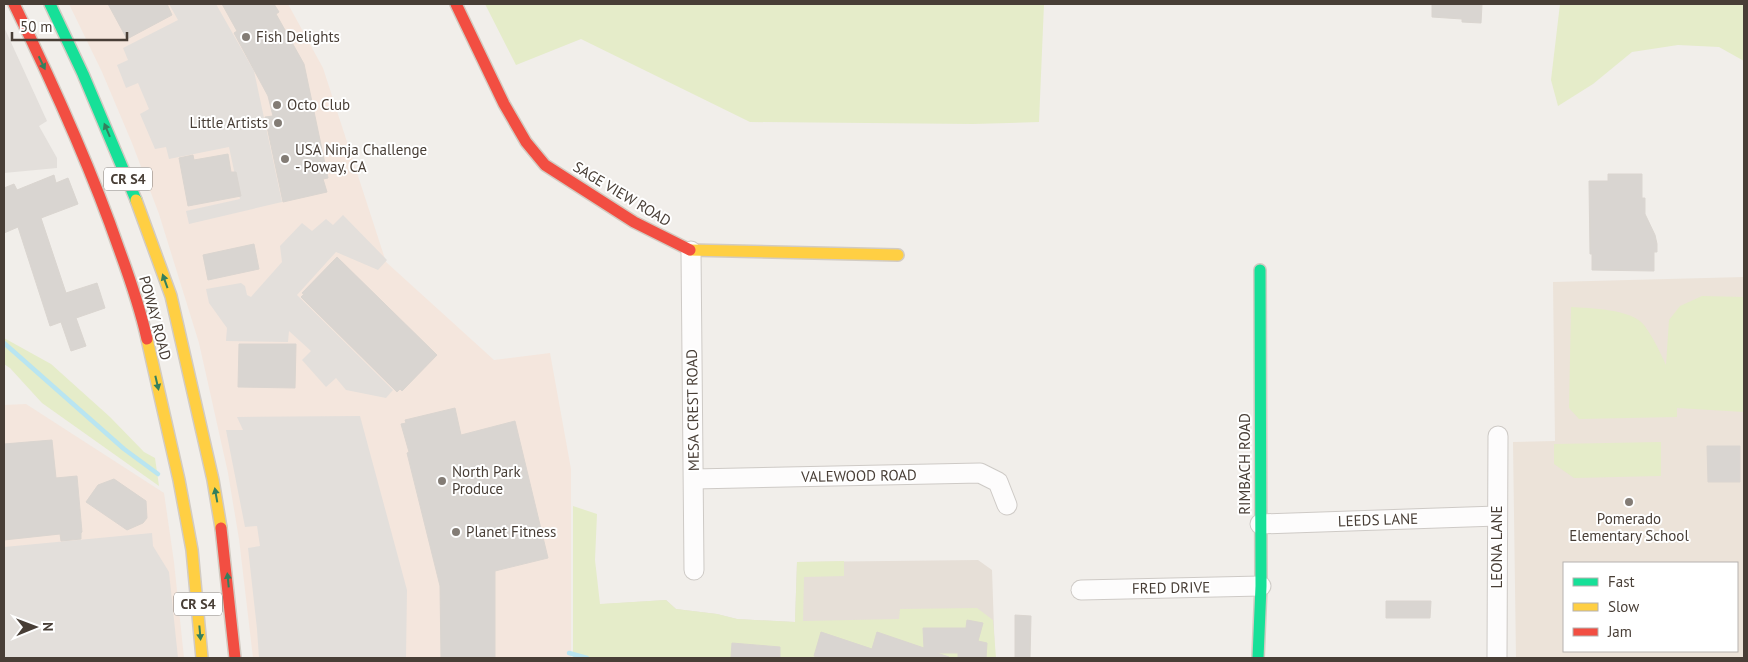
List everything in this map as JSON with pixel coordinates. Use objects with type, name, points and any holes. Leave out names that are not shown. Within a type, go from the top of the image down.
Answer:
[{"type":"main road","name":"POWAY ROAD","points":[[14,4],[49,76],[101,196],[141,312],[179,480],[192,550],[202,658]]},
{"type":"main road","name":"POWAY ROAD","points":[[50,4],[83,74],[133,192],[170,296],[213,480],[224,543],[235,658]]},
{"type":"main road","name":"SAGE VIEW ROAD","points":[[456,4],[504,104],[526,142],[545,165],[634,222],[691,251],[898,255]]},
{"type":"main road","name":"RIMBACH ROAD","points":[[1258,658],[1261,586],[1260,270]]},
{"type":"street","name":"MESA CREST ROAD","points":[[691,251],[694,570]]},
{"type":"street","name":"LEONA LANE","points":[[1497,658],[1498,436]]},
{"type":"street","name":"VALEWOOD ROAD","points":[[694,479],[980,473],[998,482],[1007,505]]},
{"type":"street","name":"LEEDS LANE","points":[[1260,524],[1497,516]]},
{"type":"street","name":"FRED DRIVE","points":[[1081,590],[1261,586]]},
{"type":"shaded area","points":[[69,4],[288,4],[323,68],[386,262],[494,360],[550,353],[571,469],[571,658],[253,658],[239,539],[228,473],[199,343],[159,214],[132,143],[102,72]]},
{"type":"shaded area","points":[[169,4],[216,4],[254,71],[282,202],[189,224],[186,211],[240,199],[229,147],[169,159],[166,147],[155,149],[140,114],[149,109],[138,83],[126,88],[117,65],[128,60],[123,48],[178,20]]},
{"type":"shaded area","points":[[4,27],[47,121],[39,126],[57,158],[57,168],[4,173]]},
{"type":"shaded area","points":[[343,215],[387,260],[378,270],[336,252],[297,295],[393,390],[386,398],[346,390],[336,378],[326,387],[302,360],[311,351],[289,331],[288,342],[226,341],[227,328],[209,303],[206,289],[241,283],[245,286],[247,295],[251,297],[282,262],[280,246],[302,223],[312,231],[326,219],[333,225]]},
{"type":"shaded area","name":"Pomerado Elementary School","points":[[1744,277],[1744,658],[1516,658],[1513,442],[1555,441],[1553,282]]},
{"type":"shaded area","points":[[26,404],[164,493],[174,562],[184,658],[4,658],[4,405]]},
{"type":"shaded area","points":[[360,416],[407,590],[406,658],[259,658],[248,548],[260,546],[257,526],[245,527],[226,430],[243,430],[237,417]]},
{"type":"shaded area","points":[[152,533],[153,546],[169,572],[178,658],[4,658],[4,547]]},
{"type":"shaded area","points":[[978,560],[992,570],[995,658],[573,658],[573,606],[666,600],[676,609],[717,614],[737,619],[795,622],[797,562]]},
{"type":"green space","points":[[485,4],[1044,4],[1039,122],[973,124],[750,122],[581,39],[516,65]]},
{"type":"green space","points":[[1560,4],[1744,4],[1744,61],[1719,47],[1678,45],[1632,52],[1593,84],[1558,106],[1551,80]]},
{"type":"green space","points":[[1702,296],[1744,297],[1744,412],[1677,408],[1677,417],[1579,419],[1569,408],[1571,307],[1610,310],[1638,320],[1650,334],[1666,365],[1669,320],[1680,306]]},
{"type":"green space","points":[[4,338],[51,364],[110,417],[144,452],[155,458],[159,486],[42,403],[10,368],[4,364]]},
{"type":"green space","points":[[1661,442],[1661,476],[1574,478],[1554,464],[1554,444]]},
{"type":"green space","points":[[573,506],[597,514],[595,560],[600,604],[666,600],[676,609],[717,614],[737,619],[795,622],[797,562],[844,561],[844,576],[804,577],[803,621],[899,619],[900,609],[977,608],[993,620],[996,658],[573,658]]},
{"type":"building","points":[[108,4],[167,4],[172,15],[127,39]]},
{"type":"building","points":[[222,4],[274,4],[279,12],[276,14],[304,64],[328,178],[323,179],[327,192],[283,202],[265,117],[273,116],[268,96],[234,33],[237,31]]},
{"type":"building","points":[[1432,4],[1482,4],[1481,23],[1462,22],[1462,19],[1432,17]]},
{"type":"building","points":[[228,154],[231,172],[236,172],[241,196],[188,206],[179,158],[193,155],[194,160]]},
{"type":"building","points":[[1608,174],[1642,174],[1642,198],[1645,198],[1645,214],[1657,244],[1657,252],[1654,252],[1654,271],[1592,270],[1589,181],[1608,181]]},
{"type":"building","points":[[54,175],[56,183],[68,178],[78,204],[41,218],[66,293],[97,283],[105,308],[76,318],[86,346],[71,351],[61,322],[50,326],[18,227],[4,233],[4,188],[14,184],[17,190]]},
{"type":"building","points":[[254,244],[259,269],[208,280],[203,255]]},
{"type":"building","points":[[337,257],[437,355],[402,391],[400,389],[397,392],[301,297],[304,294],[302,293]]},
{"type":"building","points":[[239,344],[296,344],[295,388],[238,387]]},
{"type":"building","points":[[455,408],[461,435],[515,421],[548,558],[495,571],[495,658],[441,658],[440,586],[401,424],[406,423],[405,420]]},
{"type":"building","points":[[52,440],[56,478],[77,476],[81,539],[61,541],[60,534],[4,540],[4,444]]},
{"type":"building","points":[[1707,446],[1740,446],[1740,482],[1708,482]]},
{"type":"building","points":[[114,479],[146,501],[147,518],[143,523],[127,530],[86,502],[98,485]]},
{"type":"building","points":[[1386,601],[1431,601],[1430,618],[1386,618]]},
{"type":"building","points":[[1015,615],[1031,616],[1030,658],[1015,658]]},
{"type":"building","points":[[967,620],[983,623],[978,641],[987,643],[986,658],[958,658],[958,653],[937,653],[948,658],[822,658],[814,656],[821,632],[872,649],[877,632],[924,648],[923,628],[966,628]]},
{"type":"building","points":[[732,643],[780,647],[780,658],[731,658]]},
{"type":"waterway","points":[[4,343],[124,449],[158,474]]},
{"type":"waterway","points":[[569,653],[587,658]]},
{"type":"traffic: fast","points":[[50,4],[83,74],[136,200]]},
{"type":"traffic: fast","points":[[1258,658],[1261,586],[1260,270]]},
{"type":"traffic: slow","points":[[136,200],[171,296],[213,480],[221,528]]},
{"type":"traffic: slow","points":[[690,250],[898,255]]},
{"type":"traffic: slow","points":[[147,339],[179,480],[192,550],[202,658]]},
{"type":"traffic: jam","points":[[14,4],[57,95],[96,187],[131,282],[147,339]]},
{"type":"traffic: jam","points":[[456,4],[504,104],[526,142],[545,165],[634,222],[690,250]]},
{"type":"traffic: jam","points":[[221,528],[235,658]]},
{"type":"place","name":"Fish Delights","points":[[246,37]]},
{"type":"place","name":"Octo Club","points":[[277,105]]},
{"type":"place","name":"Little Artists","points":[[278,123]]},
{"type":"place","name":"USA Ninja Challenge - Poway, CA","points":[[285,159]]},
{"type":"place","name":"North Park Produce","points":[[442,481]]},
{"type":"place","name":"Pomerado Elementary School","points":[[1629,502]]},
{"type":"place","name":"Planet Fitness","points":[[456,532]]}]
